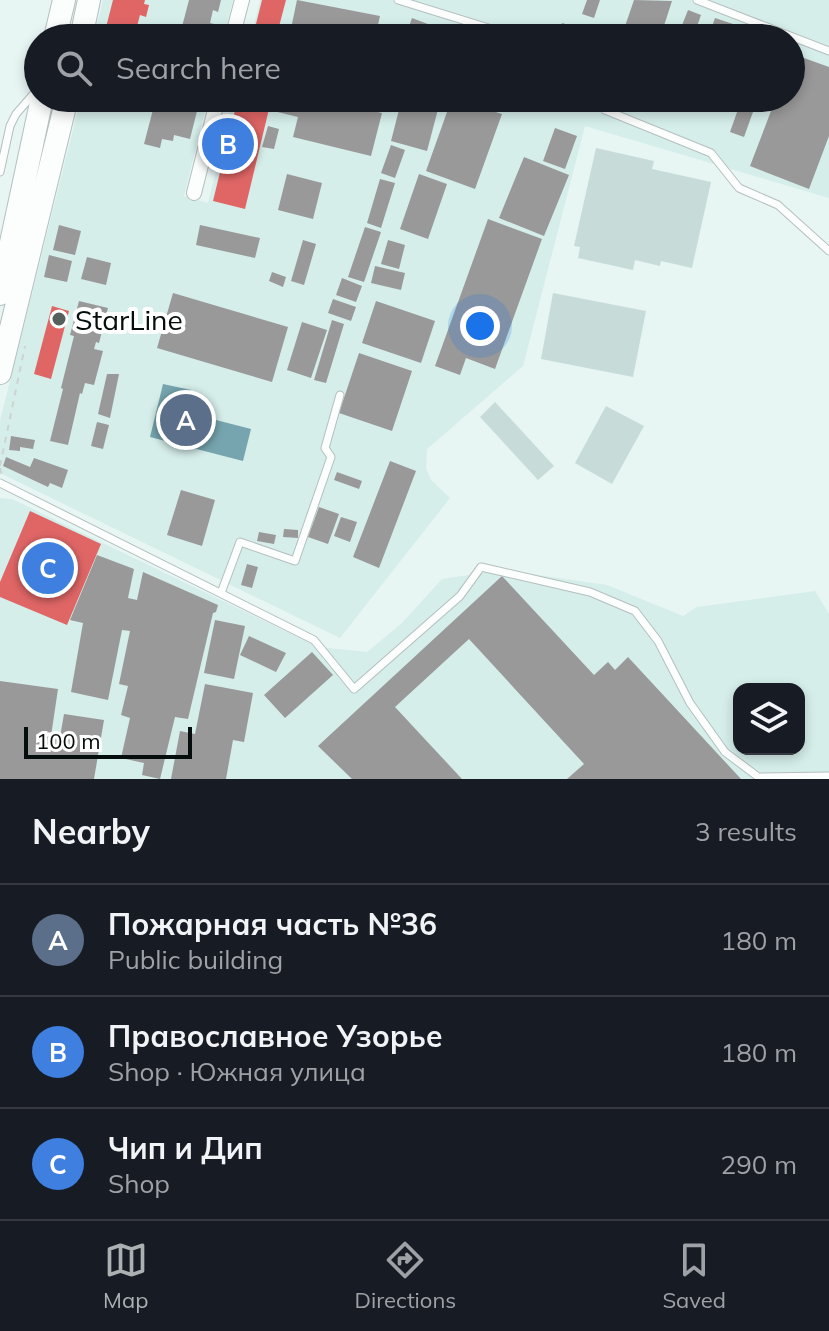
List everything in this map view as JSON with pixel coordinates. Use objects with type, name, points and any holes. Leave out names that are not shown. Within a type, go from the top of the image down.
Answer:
[{"type":"main road","points":[[58,24],[64,0]]},
{"type":"main road","points":[[84,24],[89,0]]},
{"type":"main road","points":[[1,279],[39,112]]},
{"type":"main road","points":[[0,373],[64,112]]},
{"type":"street","points":[[236,24],[242,0]]},
{"type":"street","points":[[194,193],[214,112]]},
{"type":"lane","points":[[398,0],[476,24]]},
{"type":"lane","points":[[697,0],[759,24]]},
{"type":"lane","points":[[805,42],[829,51]]},
{"type":"lane","points":[[0,172],[10,126],[24,105]]},
{"type":"lane","points":[[610,112],[711,153],[739,188],[778,205],[829,251]]},
{"type":"lane","points":[[221,593],[240,542],[295,561],[331,457],[325,448],[340,395]]},
{"type":"lane","points":[[0,483],[314,640],[354,689],[460,596],[481,567],[590,592],[635,611],[658,641],[690,703],[725,752],[761,778],[829,776]]},
{"type":"shaded area","points":[[103,0],[233,0],[227,24],[97,24]]},
{"type":"shaded area","points":[[260,0],[829,0],[829,198],[585,126],[523,366],[427,449],[426,468],[431,480],[450,498],[340,638],[0,473],[0,421],[77,112],[205,112],[184,196],[208,203],[231,112],[805,112],[805,24],[254,24]]},
{"type":"shaded area","points":[[0,498],[12,499],[318,647],[367,652],[401,624],[442,579],[502,570],[607,585],[683,616],[697,607],[815,591],[829,614],[829,779],[0,779]]},
{"type":"building: Shops","points":[[113,0],[145,0],[144,4],[149,5],[146,17],[140,15],[138,24],[107,24]]},
{"type":"building: Shops","points":[[262,0],[286,0],[280,24],[256,24]]},
{"type":"building: Shops","points":[[235,112],[268,112],[245,209],[213,201]]},
{"type":"building: Shops","points":[[52,306],[69,311],[51,379],[34,374]]},
{"type":"building: Shops","points":[[30,511],[101,544],[67,625],[0,597],[0,582]]},
{"type":"building: Public","points":[[163,384],[191,390],[185,412],[251,429],[243,461],[150,437]]},
{"type":"building: Industry","points":[[189,0],[221,0],[218,12],[213,10],[210,23],[214,24],[183,24]]},
{"type":"building: Industry","points":[[297,0],[380,16],[378,24],[292,24]]},
{"type":"building: Industry","points":[[587,0],[600,0],[594,18],[582,14]]},
{"type":"building: Industry","points":[[634,0],[672,1],[665,24],[626,24]]},
{"type":"building: Industry","points":[[688,10],[701,15],[698,24],[682,24]]},
{"type":"building: Industry","points":[[412,18],[428,24],[410,24]]},
{"type":"building: Industry","points":[[715,18],[733,24],[713,24]]},
{"type":"building: Industry","points":[[805,58],[829,67],[829,136],[809,189],[750,166],[771,112],[805,112]]},
{"type":"building: Industry","points":[[152,112],[197,112],[190,139],[174,135],[173,141],[162,139],[160,148],[144,144]]},
{"type":"building: Industry","points":[[278,112],[382,113],[371,156],[293,137],[298,117]]},
{"type":"building: Industry","points":[[398,112],[437,112],[427,151],[391,141]]},
{"type":"building: Industry","points":[[447,112],[502,114],[475,189],[426,171]]},
{"type":"building: Industry","points":[[737,112],[753,112],[744,137],[730,132]]},
{"type":"building: Industry","points":[[268,126],[279,129],[274,149],[262,147]]},
{"type":"building: Industry","points":[[555,128],[577,136],[565,169],[543,161]]},
{"type":"building: Industry","points":[[391,145],[405,150],[395,178],[381,173]]},
{"type":"building: Industry","points":[[524,157],[569,175],[544,236],[499,218]]},
{"type":"building: Industry","points":[[287,174],[322,183],[313,219],[278,210]]},
{"type":"building: Industry","points":[[419,174],[447,184],[428,239],[400,229]]},
{"type":"building: Industry","points":[[380,179],[395,183],[381,228],[367,223]]},
{"type":"building: Industry","points":[[488,219],[542,239],[495,369],[466,358],[460,375],[435,366]]},
{"type":"building: Industry","points":[[59,225],[81,231],[75,255],[53,250]]},
{"type":"building: Industry","points":[[200,225],[260,238],[255,258],[196,245]]},
{"type":"building: Industry","points":[[365,227],[381,232],[364,282],[348,277]]},
{"type":"building: Industry","points":[[303,240],[316,244],[304,285],[291,281]]},
{"type":"building: Industry","points":[[388,240],[405,245],[399,269],[381,264]]},
{"type":"building: Industry","points":[[49,255],[72,261],[67,282],[44,277]]},
{"type":"building: Industry","points":[[87,257],[111,263],[106,285],[81,279]]},
{"type":"building: Industry","points":[[375,266],[405,273],[401,290],[371,283]]},
{"type":"building: Industry","points":[[272,272],[286,277],[283,287],[269,281]]},
{"type":"building: Industry","points":[[342,278],[362,286],[356,302],[336,295]]},
{"type":"building: Industry","points":[[173,293],[288,327],[272,382],[157,348]]},
{"type":"building: Industry","points":[[333,299],[356,307],[351,321],[328,313]]},
{"type":"building: Industry","points":[[79,301],[108,308],[99,343],[96,342],[94,349],[103,351],[94,385],[85,383],[80,393],[68,445],[50,441]]},
{"type":"building: Industry","points":[[376,301],[435,321],[421,363],[362,343]]},
{"type":"building: Industry","points":[[332,320],[344,324],[326,383],[314,380]]},
{"type":"building: Industry","points":[[302,322],[327,330],[311,378],[287,370]]},
{"type":"building: Industry","points":[[359,353],[412,371],[392,431],[339,413]]},
{"type":"building: Industry","points":[[107,374],[119,374],[110,418],[98,414]]},
{"type":"building: Industry","points":[[97,422],[109,425],[103,449],[91,446]]},
{"type":"building: Industry","points":[[11,436],[35,440],[33,449],[20,447],[20,451],[9,450]]},
{"type":"building: Industry","points":[[6,457],[30,467],[34,458],[68,470],[62,488],[50,483],[48,487],[3,466]]},
{"type":"building: Industry","points":[[390,461],[416,471],[379,568],[353,557]]},
{"type":"building: Industry","points":[[337,472],[362,481],[359,489],[334,480]]},
{"type":"building: Industry","points":[[181,490],[215,500],[202,546],[167,535]]},
{"type":"building: Industry","points":[[319,507],[339,514],[328,544],[308,537]]},
{"type":"building: Industry","points":[[341,517],[357,522],[350,542],[334,536]]},
{"type":"building: Industry","points":[[284,529],[298,530],[298,538],[283,537]]},
{"type":"building: Industry","points":[[259,532],[276,535],[274,544],[257,541]]},
{"type":"building: Industry","points":[[97,555],[134,569],[128,598],[137,600],[143,572],[218,605],[213,613],[188,719],[175,717],[160,779],[142,775],[144,763],[121,758],[130,718],[121,715],[128,686],[119,684],[130,631],[122,630],[108,700],[71,692],[83,623],[70,620]]},
{"type":"building: Industry","points":[[247,564],[258,567],[252,588],[241,585]]},
{"type":"building: Industry","points":[[502,576],[594,675],[608,662],[615,670],[628,657],[741,779],[567,779],[584,764],[469,639],[395,707],[462,779],[352,779],[318,746]]},
{"type":"building: Industry","points":[[215,620],[245,626],[234,679],[204,673]]},
{"type":"building: Industry","points":[[249,636],[286,653],[276,672],[240,655]]},
{"type":"building: Industry","points":[[312,652],[333,675],[285,718],[264,695]]},
{"type":"building: Industry","points":[[0,681],[58,689],[51,736],[60,737],[64,714],[104,720],[94,779],[0,779]]},
{"type":"building: Industry","points":[[205,684],[253,693],[244,742],[233,740],[226,779],[171,779],[180,731],[195,734]]},
{"type":"building: Other","points":[[596,148],[654,161],[652,169],[711,182],[692,268],[661,261],[660,266],[635,260],[633,270],[578,258],[580,247],[574,246]]},
{"type":"building: Other","points":[[553,293],[646,311],[633,377],[541,359]]},
{"type":"building: Other","points":[[495,402],[554,466],[538,480],[480,417]]},
{"type":"building: Other","points":[[606,406],[644,426],[612,484],[575,463]]},
{"type":"place","name":"Православное Узорье","points":[[228,144]]},
{"type":"place","name":"StarLine","points":[[59,319]]},
{"type":"place","name":"Пожарная часть №36","points":[[186,420]]},
{"type":"place","name":"Чип и Дип","points":[[48,568]]}]
